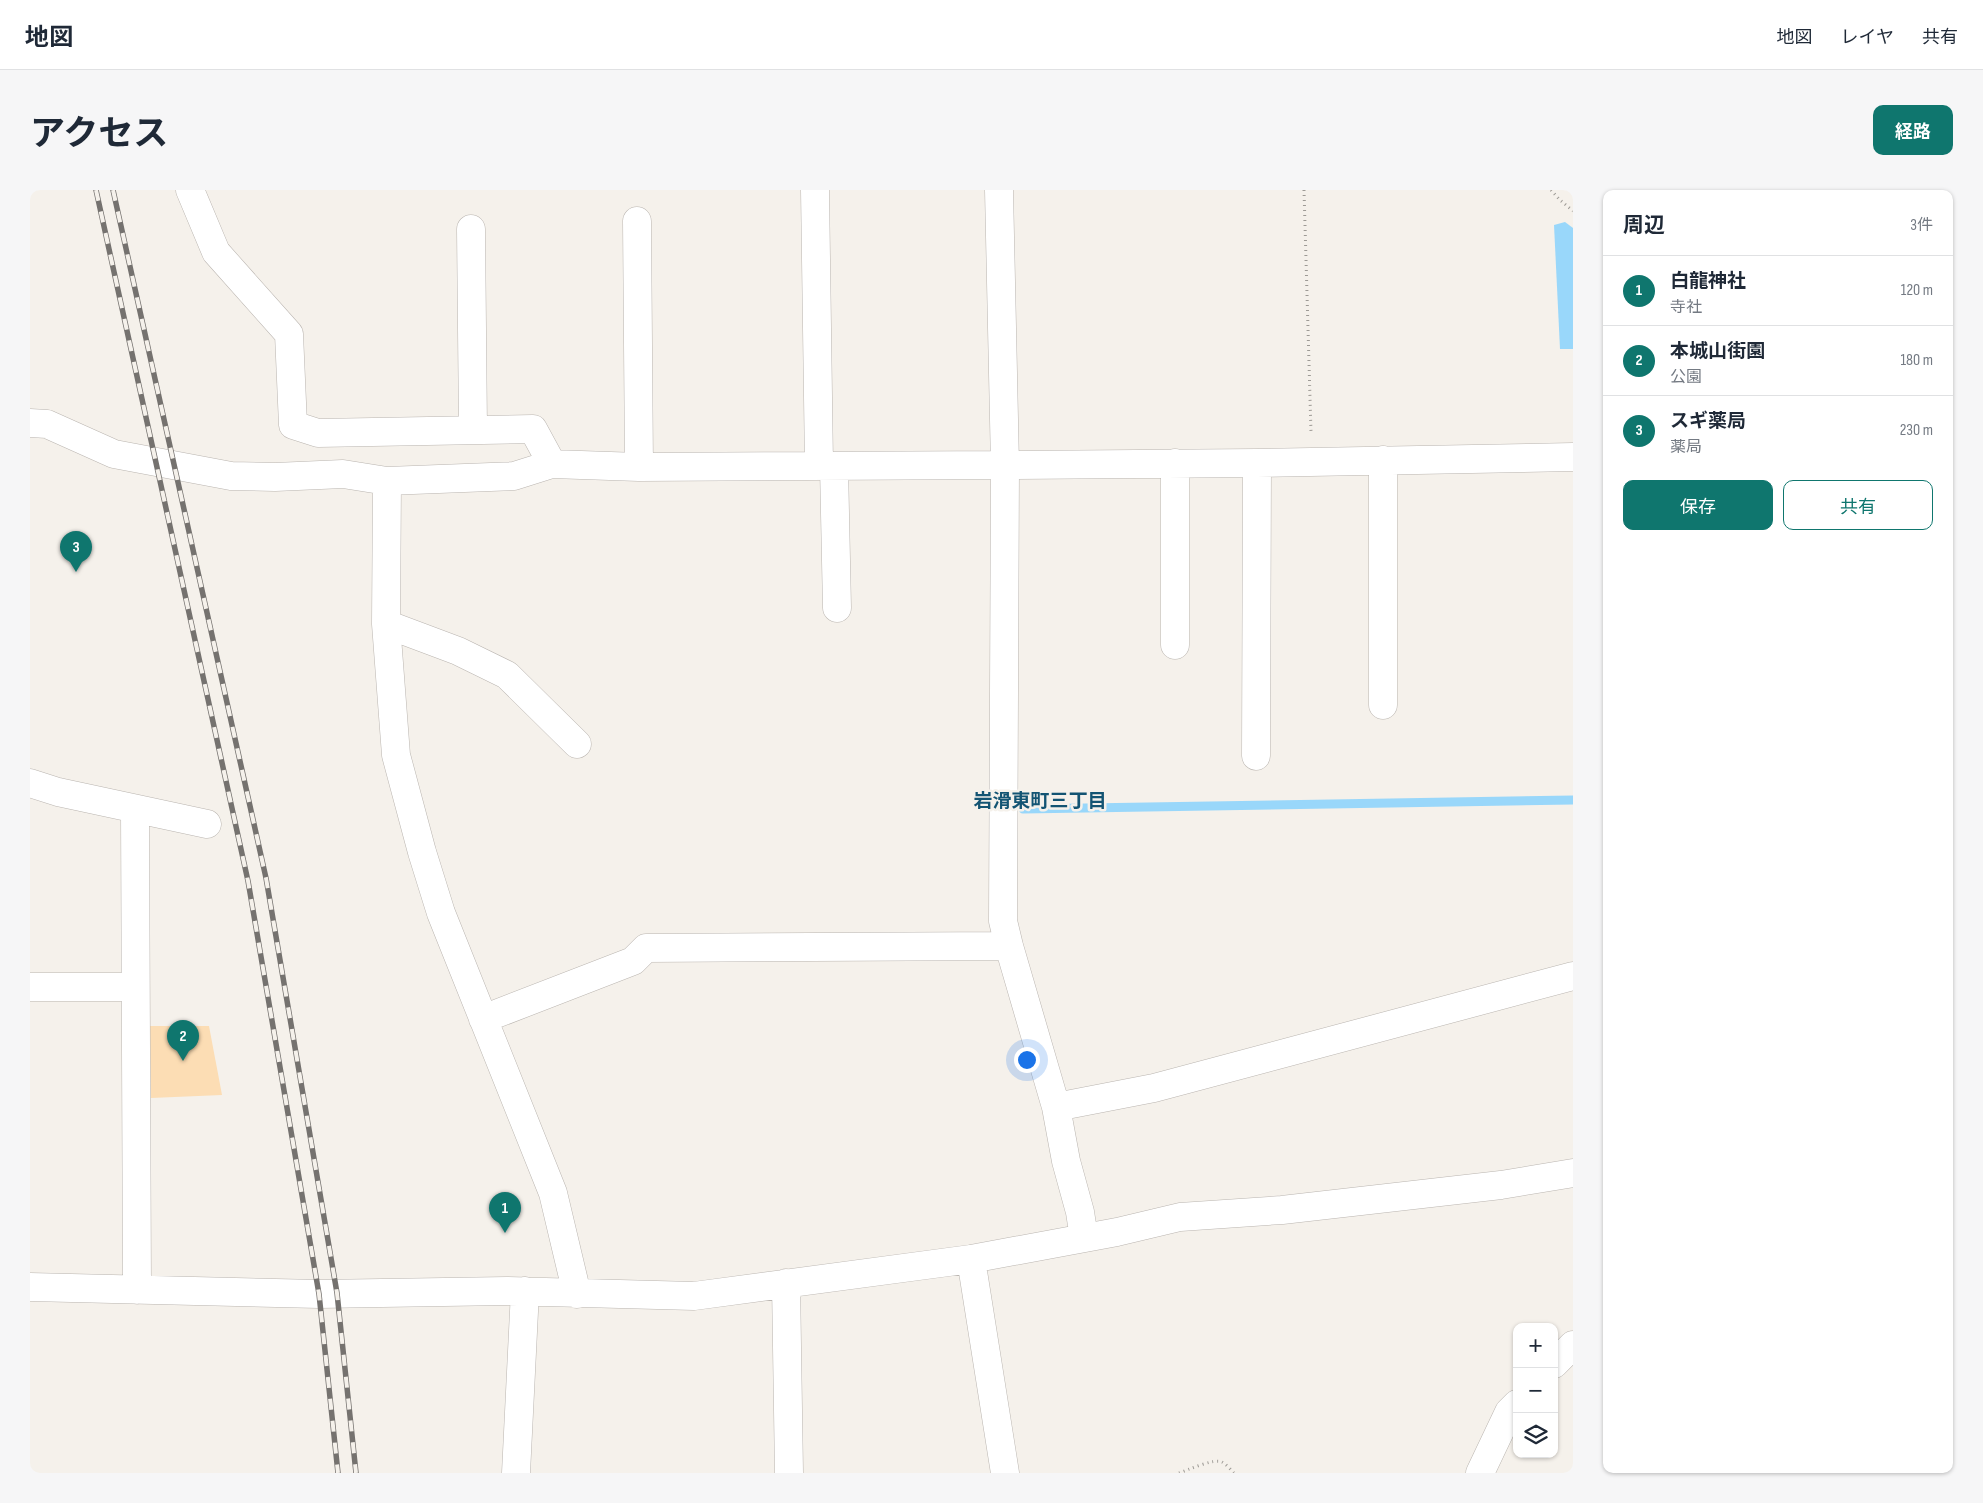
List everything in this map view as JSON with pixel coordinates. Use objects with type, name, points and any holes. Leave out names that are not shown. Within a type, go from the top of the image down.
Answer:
[{"type":"street","points":[[190,190],[216,252],[288,334],[293,425],[318,434],[534,429],[552,464]]},
{"type":"street","points":[[814,190],[827,466],[837,608]]},
{"type":"street","points":[[999,190],[1005,465],[1004,921],[1009,946],[1056,1106],[1066,1161],[1080,1212],[1084,1238]]},
{"type":"street","points":[[637,221],[639,468]]},
{"type":"street","points":[[471,229],[473,429]]},
{"type":"street","points":[[30,423],[47,424],[114,454],[231,476],[274,477],[343,474],[387,481],[514,476],[552,464],[639,468],[1256,463],[1573,457]]},
{"type":"street","points":[[1383,460],[1383,705]]},
{"type":"street","points":[[1175,463],[1175,645]]},
{"type":"street","points":[[1256,463],[1256,756]]},
{"type":"street","points":[[387,481],[386,624],[396,755],[422,852],[441,913],[554,1193],[577,1294]]},
{"type":"street","points":[[386,624],[458,651],[507,675],[577,744]]},
{"type":"street","points":[[30,783],[58,792],[135,810],[207,824]]},
{"type":"street","points":[[135,810],[134,988],[137,1290]]},
{"type":"street","points":[[483,1019],[633,961],[646,948],[1009,946]]},
{"type":"street","points":[[1056,1106],[1154,1088],[1573,976]]},
{"type":"street","points":[[30,988],[134,988]]},
{"type":"street","points":[[30,1287],[319,1294],[525,1291],[694,1296],[971,1258],[1084,1238],[1180,1217],[1310,1207],[1502,1185],[1573,1173]]},
{"type":"street","points":[[971,1258],[1004,1473]]},
{"type":"street","points":[[786,1283],[790,1473]]},
{"type":"street","points":[[516,1473],[525,1291]]},
{"type":"street","points":[[1558,1360],[1573,1345]]},
{"type":"street","points":[[1480,1473],[1509,1412],[1513,1408]]},
{"type":"path","points":[[1304,190],[1311,425],[1307,462]]},
{"type":"path","points":[[1551,190],[1573,211]]},
{"type":"path","points":[[1179,1473],[1203,1466],[1212,1461],[1221,1462],[1234,1473]]},
{"type":"shaded area","points":[[150,1026],[209,1026],[222,1095],[151,1098]]},
{"type":"water","points":[[1565,222],[1573,228],[1573,349],[1560,349],[1554,225]]},
{"type":"waterway","points":[[1023,809],[1573,800]]},
{"type":"railway","points":[[96,190],[248,881],[319,1294],[338,1473]]},
{"type":"railway","points":[[113,190],[266,878],[337,1293],[356,1473]]},
{"type":"place","name":"スギ薬局","points":[[76,572]]},
{"type":"place","name":"本城山街園","points":[[183,1061]]},
{"type":"place","name":"白龍神社","points":[[505,1233]]},
{"type":"district","name":"岩滑東町三丁目","points":[[1040,801]]}]
